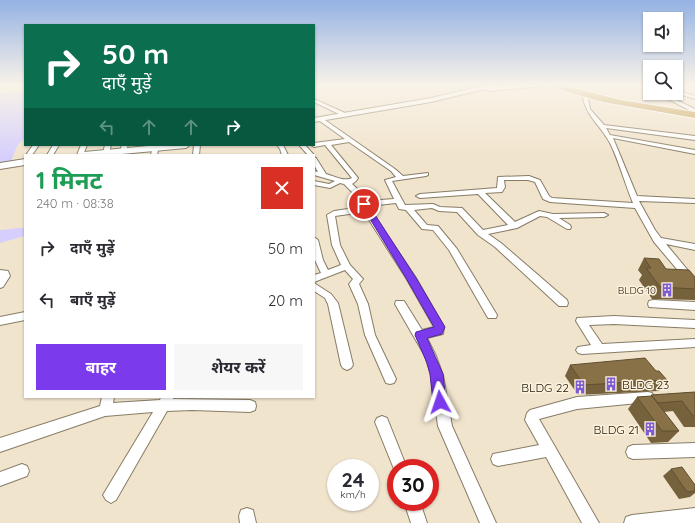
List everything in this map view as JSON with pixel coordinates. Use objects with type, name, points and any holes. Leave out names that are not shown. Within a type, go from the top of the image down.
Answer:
[{"type":"highway","points":[[664,108],[694,111]]},
{"type":"main road","points":[[317,118],[378,108]]},
{"type":"main road","points":[[88,154],[107,149],[124,148],[136,152],[178,146]]},
{"type":"main road","points":[[0,166],[24,160]]},
{"type":"street","points":[[331,108],[343,114]]},
{"type":"street","points":[[587,108],[602,126],[613,143],[634,198],[657,240],[695,285]]},
{"type":"street","points":[[317,118],[351,140],[401,178]]},
{"type":"street","points":[[602,126],[695,138]]},
{"type":"street","points":[[608,136],[695,152]]},
{"type":"street","points":[[315,145],[351,140]]},
{"type":"street","points":[[315,183],[330,186],[344,181],[354,180],[355,178],[327,144]]},
{"type":"street","points":[[302,146],[310,154]]},
{"type":"street","points":[[315,161],[323,175]]},
{"type":"street","points":[[315,174],[344,181],[361,197],[411,278],[439,327],[439,331],[420,335]]},
{"type":"street","points":[[426,174],[388,181],[404,208],[433,206],[441,209],[457,209],[481,233],[495,242],[563,303]]},
{"type":"street","points":[[420,196],[501,189],[500,178],[529,178],[538,181],[546,197],[550,200],[638,206]]},
{"type":"street","points":[[479,191],[514,226]]},
{"type":"street","points":[[634,198],[695,201]]},
{"type":"street","points":[[390,379],[369,332],[363,304],[354,284],[358,279],[346,266],[335,242],[331,215],[334,213],[399,201]]},
{"type":"street","points":[[408,208],[425,227],[435,228],[453,248],[492,315]]},
{"type":"street","points":[[481,233],[514,226],[537,213],[549,215],[604,215]]},
{"type":"street","points":[[549,215],[567,227]]},
{"type":"street","points":[[657,240],[695,247]]},
{"type":"street","points":[[315,244],[319,260],[326,274]]},
{"type":"street","points":[[315,279],[346,266]]},
{"type":"street","points":[[0,273],[5,273],[6,276],[0,285]]},
{"type":"street","points":[[315,287],[328,296],[333,303],[347,365]]},
{"type":"street","points":[[400,304],[420,335],[433,363],[438,384],[441,413],[448,436],[488,523]]},
{"type":"street","points":[[653,304],[695,306]]},
{"type":"street","points":[[0,322],[24,316]]},
{"type":"street","points":[[599,349],[581,321],[608,320],[695,324]]},
{"type":"street","points":[[582,350],[695,343]]},
{"type":"street","points":[[591,523],[532,420],[532,416],[576,404],[661,396]]},
{"type":"street","points":[[105,410],[108,398]]},
{"type":"street","points":[[111,495],[166,401]]},
{"type":"street","points":[[0,445],[105,410],[166,401],[198,404],[229,401],[250,406]]},
{"type":"street","points":[[382,422],[396,459]]},
{"type":"street","points":[[498,459],[549,450]]},
{"type":"street","points":[[633,452],[695,450]]},
{"type":"street","points":[[0,479],[22,471]]},
{"type":"street","points":[[415,511],[419,523]]},
{"type":"street","points":[[632,523],[695,516]]},
{"type":"shaded area","points":[[0,108],[24,108],[24,139],[17,146],[11,162],[0,164]]},
{"type":"shaded area","points":[[24,228],[24,236],[0,243],[0,230]]},
{"type":"building","points":[[644,258],[659,259],[666,269],[689,270],[695,277],[695,289],[660,287],[646,268],[651,268]]},
{"type":"building","points":[[645,358],[656,371],[659,371],[667,380],[584,385],[570,365]]},
{"type":"building","points":[[695,392],[695,416],[693,416],[682,401],[658,403],[651,395]]},
{"type":"building","points":[[652,396],[679,431],[662,431],[637,397]]},
{"type":"building","points":[[682,467],[695,485],[695,491],[687,492],[671,469]]},
{"type":"place","name":"BLDG 10","points":[[667,290]]},
{"type":"place","name":"BLDG 23","points":[[611,384]]},
{"type":"place","name":"BLDG 22","points":[[580,387]]},
{"type":"place","name":"BLDG 21","points":[[650,429]]},
{"type":"route","points":[[364,204],[411,278],[440,329],[436,332],[420,335],[433,363],[438,384],[440,402]]}]
